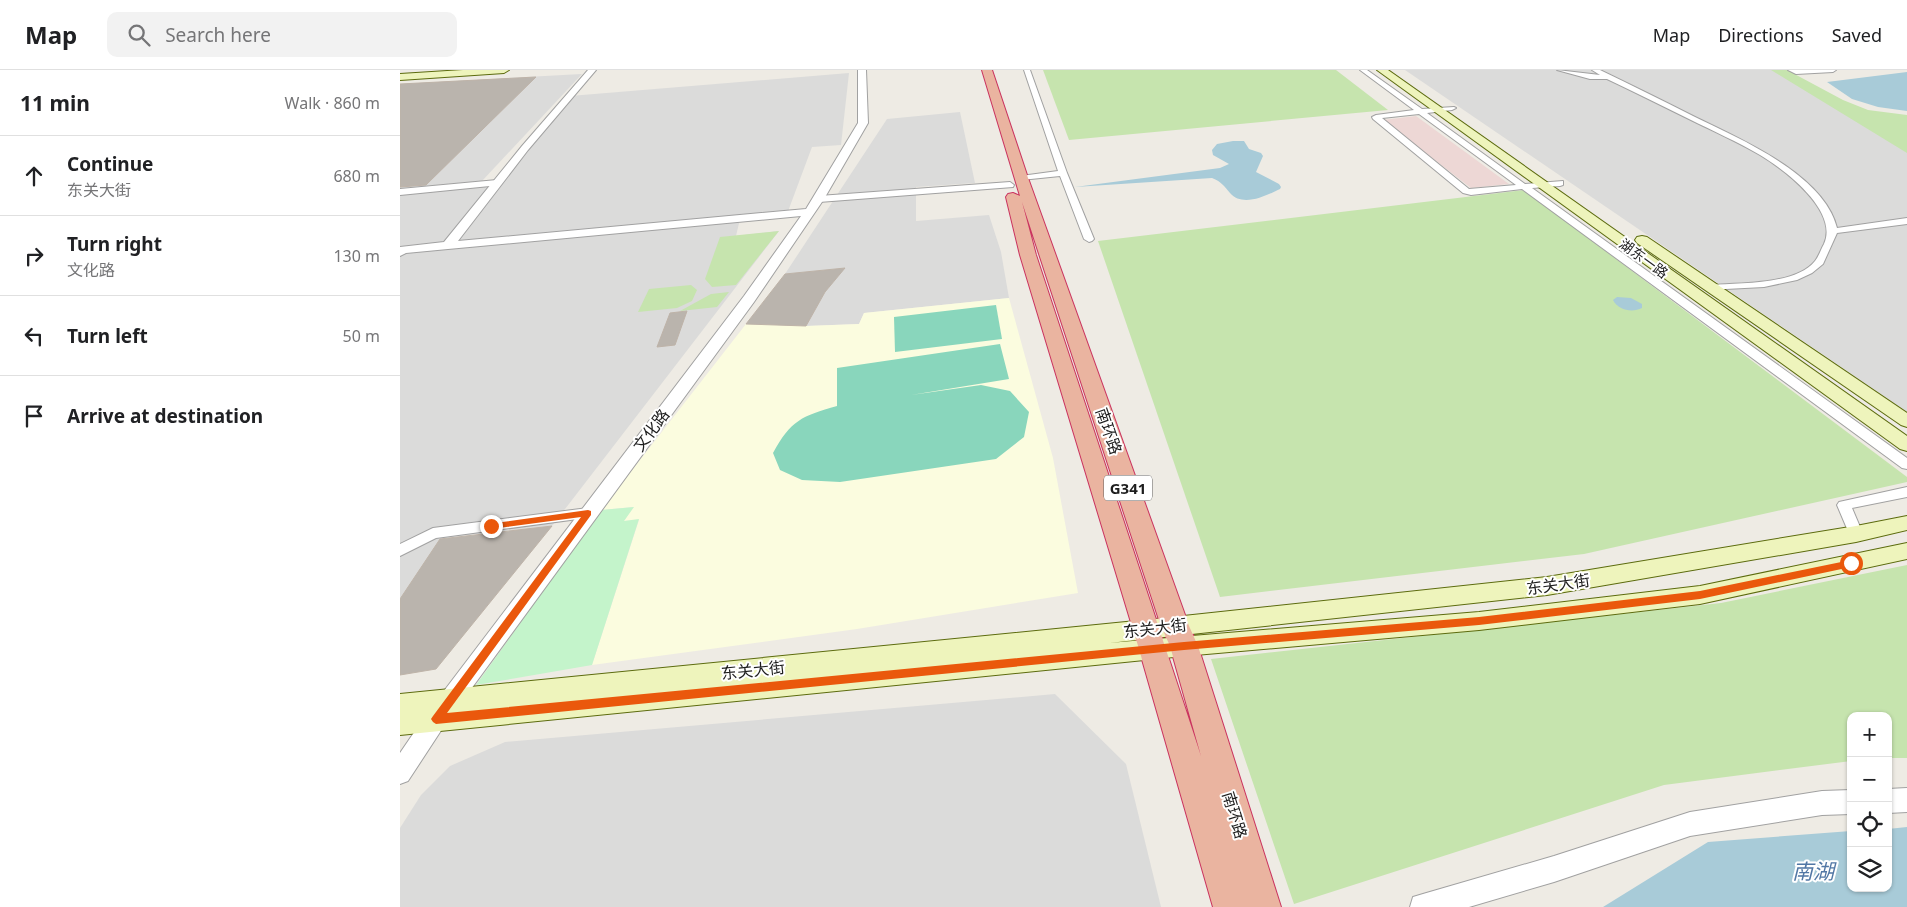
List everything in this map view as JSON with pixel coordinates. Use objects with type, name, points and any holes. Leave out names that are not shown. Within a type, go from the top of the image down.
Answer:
[{"type":"highway","name":"南环路","points":[[977,70],[1015,182],[1180,636],[1263,907]]},
{"type":"highway","name":"南环路","points":[[987,70],[1015,182],[1031,264],[1231,907]]},
{"type":"main road","points":[[400,76],[467,70]]},
{"type":"main road","points":[[400,76],[504,70]]},
{"type":"main road","name":"湖东一路","points":[[1382,70],[1560,183],[1710,288],[1907,421]]},
{"type":"main road","name":"湖东一路","points":[[1397,70],[1542,185],[1907,446]]},
{"type":"main road","name":"东关大街","points":[[400,705],[444,709],[1149,640],[1547,586],[1856,534],[1907,523]]},
{"type":"main road","name":"东关大街","points":[[1180,636],[1479,621],[1700,595],[1907,551]]},
{"type":"main road","name":"东关大街","points":[[400,723],[444,709]]},
{"type":"street","points":[[448,245],[592,70]]},
{"type":"street","name":"文化路","points":[[400,773],[444,709],[588,513],[749,299],[819,199],[863,123],[862,70]]},
{"type":"street","points":[[1027,70],[1063,173],[1089,238]]},
{"type":"street","points":[[1363,70],[1907,465]]},
{"type":"street","points":[[1560,70],[1590,77],[1610,77]]},
{"type":"street","points":[[1595,70],[1746,143],[1776,161],[1799,180],[1820,204],[1830,220],[1832,236],[1820,262],[1809,271],[1793,278],[1764,284],[1710,288]]},
{"type":"street","points":[[1791,70],[1796,72],[1833,70]]},
{"type":"street","points":[[1445,109],[1376,117],[1466,191],[1560,183]]},
{"type":"street","points":[[819,199],[1015,182],[1063,173]]},
{"type":"street","points":[[400,192],[497,184]]},
{"type":"street","points":[[400,252],[402,250],[448,245],[810,212]]},
{"type":"street","points":[[1832,231],[1907,221]]},
{"type":"street","points":[[1856,534],[1844,505],[1907,492]]},
{"type":"street","points":[[400,551],[433,534],[588,513]]},
{"type":"street","points":[[1892,801],[1907,800]]},
{"type":"street","points":[[1423,907],[1554,869],[1690,824],[1822,803],[1847,802]]},
{"type":"shaded area","points":[[1405,70],[1780,70],[1907,147],[1907,412]]},
{"type":"shaded area","points":[[849,73],[841,145],[812,147],[787,214],[740,219],[736,236],[779,231],[552,526],[441,538],[400,599],[400,256],[405,251],[453,243],[570,96]]},
{"type":"shaded area","points":[[582,74],[482,181],[400,188],[400,84]]},
{"type":"shaded area","points":[[960,112],[975,183],[916,187],[916,221],[989,215],[1001,252],[1009,298],[864,313],[859,324],[806,326],[825,292],[844,268],[785,274],[887,119]]},
{"type":"shaded area","points":[[1416,116],[1509,184],[1471,188],[1383,120]]},
{"type":"shaded area","points":[[492,185],[441,246],[400,249],[400,193]]},
{"type":"shaded area","points":[[1009,298],[1053,458],[1078,593],[857,629],[592,665],[639,520],[624,521],[633,507],[601,510],[746,324],[806,326],[859,324],[864,313]]},
{"type":"shaded area","points":[[1055,694],[1126,764],[1161,907],[400,907],[400,828],[421,795],[450,766],[505,742]]},
{"type":"green space","points":[[1043,70],[1336,70],[1388,110],[1069,140]]},
{"type":"green space","points":[[1771,70],[1787,70],[1843,100],[1868,110],[1907,115],[1907,153]]},
{"type":"green space","points":[[1524,190],[1907,477],[1907,482],[1584,554],[1220,597],[1098,241]]},
{"type":"green space","points":[[779,231],[736,285],[712,287],[705,279],[720,237]]},
{"type":"green space","points":[[691,285],[697,290],[692,301],[677,308],[638,312],[649,289]]},
{"type":"green space","points":[[729,292],[717,307],[680,311],[711,294]]},
{"type":"green space","points":[[996,305],[1002,339],[895,352],[894,317]]},
{"type":"green space","points":[[1000,344],[1009,379],[911,395],[981,385],[1010,391],[1029,412],[1024,437],[996,459],[840,482],[802,480],[780,470],[773,453],[792,426],[815,413],[837,406],[837,368]]},
{"type":"green space","points":[[634,507],[624,521],[639,519],[592,665],[476,685],[601,510]]},
{"type":"green space","points":[[1907,565],[1907,758],[1892,758],[1892,712],[1847,712],[1847,762],[1664,785],[1294,904],[1211,659],[1721,603]]},
{"type":"water","points":[[1907,72],[1907,111],[1878,107],[1852,99],[1827,82]]},
{"type":"water","points":[[1244,141],[1249,149],[1261,153],[1263,156],[1256,172],[1279,184],[1280,189],[1255,199],[1241,200],[1212,178],[1075,187],[1220,168],[1229,164],[1213,155],[1212,150],[1217,144]]},
{"type":"water","points":[[1617,297],[1631,298],[1642,304],[1642,308],[1626,310],[1615,303],[1613,300]]},
{"type":"water","name":"南湖","points":[[1907,827],[1907,907],[1603,907],[1708,842],[1847,831],[1847,892],[1892,892],[1892,829]]},
{"type":"building","points":[[536,77],[426,185],[400,187],[400,84]]},
{"type":"building","points":[[845,268],[825,292],[806,326],[746,324],[785,274]]},
{"type":"building","points":[[687,311],[675,345],[657,347],[670,313]]},
{"type":"building","points":[[552,526],[436,669],[400,675],[400,599],[440,539]]},
{"type":"route","points":[[491,526],[588,513],[436,719],[1184,646],[1479,621],[1700,595],[1851,563]]}]
